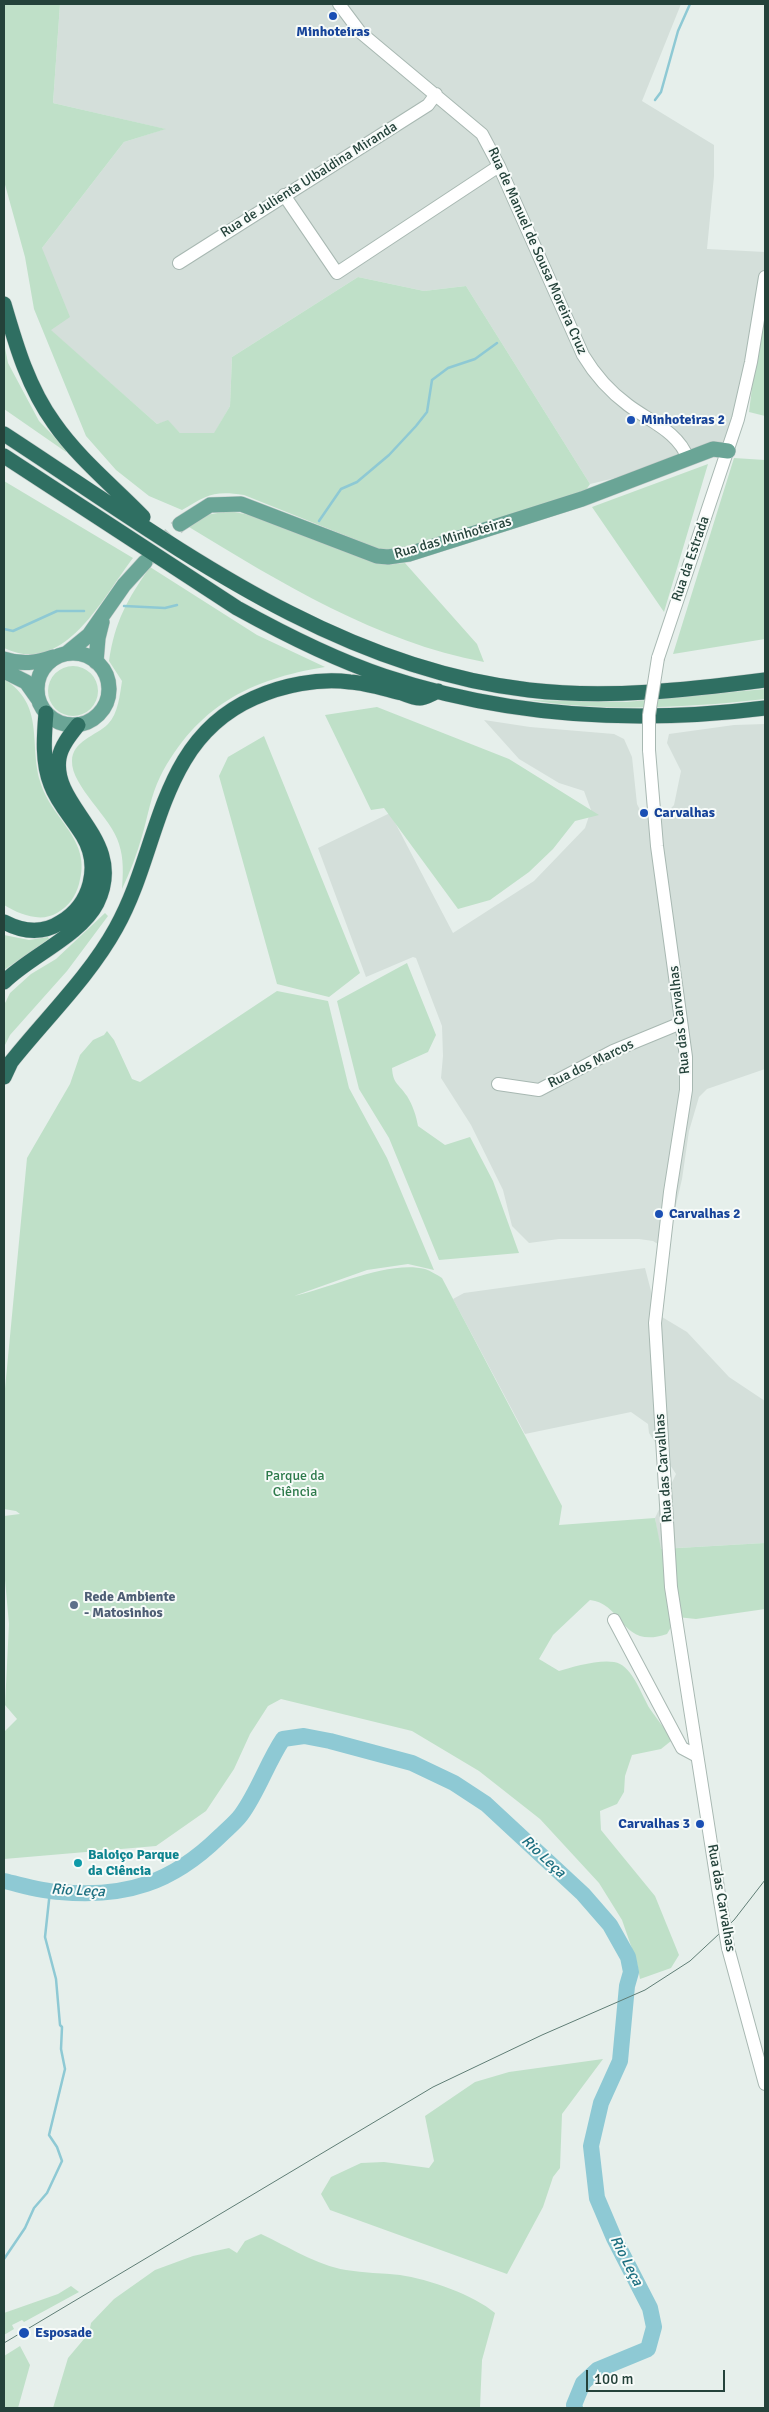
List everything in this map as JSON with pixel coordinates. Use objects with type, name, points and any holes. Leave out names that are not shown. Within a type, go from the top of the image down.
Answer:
[{"type":"highway","points":[[4,304],[22,362],[53,422],[88,463],[159,535]]},
{"type":"highway","points":[[4,434],[249,591],[312,626],[373,652],[451,676],[530,690],[609,694],[670,691],[765,680]]},
{"type":"highway","points":[[4,456],[172,567],[275,630],[328,654],[384,676],[438,691],[511,706],[602,716],[689,715],[765,708]]},
{"type":"highway","points":[[4,1077],[11,1062],[99,956],[116,928],[137,881],[168,790],[191,750],[206,731],[229,713],[253,698],[290,686],[315,682],[350,682],[421,698],[438,691]]},
{"type":"highway","points":[[4,922],[27,930],[41,930],[55,926],[77,909],[90,886],[92,869],[90,854],[84,837],[59,801],[46,769],[46,713]]},
{"type":"highway","points":[[4,982],[16,970],[75,928],[96,903],[101,888],[104,869],[100,849],[68,796],[58,769],[59,756],[64,744],[78,725]]},
{"type":"main road","name":"Rua das Minhoteiras","points":[[180,524],[210,504],[241,504],[377,556],[388,557],[409,554],[582,499],[713,449],[728,451]]},
{"type":"main road","points":[[38,699],[36,689],[42,670],[89,635],[124,585],[145,562]]},
{"type":"main road","points":[[96,662],[98,638],[105,613]]},
{"type":"main road","points":[[4,659],[24,664],[77,653],[96,662],[104,671],[108,682],[109,694],[105,705],[94,718],[78,725],[60,723],[46,713],[26,682],[4,671]]},
{"type":"street","name":"Rua de Manuel de Sousa Moreira Cruz","points":[[339,4],[360,32],[482,134],[500,166],[583,356],[606,387],[628,405],[675,437],[683,447],[688,459]]},
{"type":"street","name":"Rua de Julienta Ulbaldina Miranda","points":[[179,263],[428,105],[436,94]]},
{"type":"street","points":[[284,195],[336,273],[500,166]]},
{"type":"street","name":"Rua da Estrada","points":[[657,846],[648,750],[649,715],[658,658],[738,419],[751,362],[765,276]]},
{"type":"street","name":"Rua das Carvalhas","points":[[657,846],[680,998],[681,1023],[686,1057],[686,1090],[670,1192],[655,1324],[671,1587],[728,1948],[765,2084]]},
{"type":"street","name":"Rua dos Marcos","points":[[498,1084],[540,1090],[613,1052],[681,1023]]},
{"type":"street","points":[[614,1620],[682,1748],[697,1756]]},
{"type":"shaded area","points":[[60,4],[681,4],[642,101],[714,145],[714,176],[707,249],[765,252],[765,271],[728,451],[590,484],[466,286],[424,291],[358,277],[232,357],[230,406],[214,434],[180,433],[168,421],[157,424],[50,330],[42,248],[124,142],[165,129],[53,103]]},
{"type":"shaded area","points":[[484,720],[530,727],[614,734],[624,739],[632,757],[637,804],[643,816],[658,822],[674,805],[681,771],[667,743],[669,734],[734,725],[765,724],[765,1069],[707,1089],[699,1097],[689,1131],[682,1179],[668,1239],[661,1246],[653,1241],[639,1239],[559,1239],[529,1243],[512,1226],[503,1190],[471,1125],[441,1078],[443,1056],[442,1026],[416,958],[413,957],[366,977],[318,848],[390,813],[453,933],[534,881],[585,828],[591,810],[584,791],[559,783],[519,759]]},
{"type":"shaded area","points":[[645,1268],[657,1314],[687,1332],[729,1377],[765,1401],[765,1543],[660,1549],[655,1518],[676,1474],[649,1433],[648,1424],[631,1412],[525,1434],[453,1299],[464,1293]]},
{"type":"green space","points":[[4,4],[60,4],[53,103],[166,129],[124,142],[42,248],[70,317],[51,330],[157,424],[168,420],[180,433],[214,433],[230,406],[232,357],[358,277],[424,291],[466,286],[590,484],[586,490],[400,550],[379,549],[244,495],[225,493],[211,495],[182,510],[149,496],[116,470],[86,436],[34,309],[25,257],[4,181]]},
{"type":"green space","points":[[765,283],[765,416],[749,412]]},
{"type":"green space","points":[[4,343],[8,363],[39,421],[67,450],[66,452],[4,409]]},
{"type":"green space","points":[[734,458],[765,460],[765,639],[673,654]]},
{"type":"green space","points":[[708,464],[664,612],[592,507]]},
{"type":"green space","points":[[4,481],[133,558],[95,612],[80,629],[63,643],[46,652],[26,654],[4,648]]},
{"type":"green space","points":[[229,511],[250,515],[386,565],[405,563],[477,644],[484,662],[444,653],[368,625],[295,589],[189,527],[206,515]]},
{"type":"green space","points":[[150,567],[257,635],[325,667],[273,679],[249,689],[228,700],[190,732],[174,753],[160,777],[131,870],[122,889],[123,872],[119,844],[109,824],[78,781],[73,771],[72,761],[76,748],[85,739],[108,724],[114,715],[122,681],[109,661],[115,634],[123,611]]},
{"type":"green space","points":[[73,666],[91,673],[98,691],[91,709],[73,716],[55,709],[48,691],[55,673]]},
{"type":"green space","points":[[4,679],[17,689],[31,712],[40,781],[45,795],[69,830],[80,854],[82,868],[74,897],[62,910],[50,916],[30,916],[4,905]]},
{"type":"green space","points":[[765,689],[765,699],[706,705],[617,707],[558,704],[528,700],[626,702]]},
{"type":"green space","points":[[377,707],[509,759],[599,815],[575,821],[553,849],[529,872],[490,900],[458,909],[384,808],[371,810],[325,715]]},
{"type":"green space","points":[[264,736],[360,973],[329,997],[277,984],[219,776],[228,757]]},
{"type":"green space","points":[[105,913],[108,916],[67,971],[10,1035],[4,1047],[4,1005],[10,993],[31,974],[56,959]]},
{"type":"green space","points":[[4,935],[29,940],[48,937],[49,939],[4,970]]},
{"type":"green space","points":[[407,963],[436,1035],[428,1052],[392,1068],[394,1077],[411,1103],[418,1126],[445,1145],[470,1137],[493,1181],[519,1253],[439,1260],[389,1138],[359,1089],[337,1001]]},
{"type":"green space","name":"Parque da Ciência","points":[[277,991],[328,1001],[349,1088],[387,1158],[434,1270],[408,1264],[367,1270],[294,1296],[377,1271],[394,1268],[410,1267],[432,1272],[442,1278],[562,1506],[559,1525],[655,1518],[661,1549],[765,1543],[765,1609],[696,1619],[677,1617],[667,1634],[652,1637],[640,1636],[631,1631],[610,1609],[601,1603],[590,1600],[553,1635],[539,1659],[559,1671],[598,1662],[620,1664],[634,1678],[650,1709],[671,1737],[671,1741],[661,1749],[632,1755],[625,1776],[624,1792],[617,1804],[600,1811],[601,1830],[655,1896],[679,1955],[671,1968],[640,1979],[637,1963],[622,1920],[599,1883],[540,1819],[479,1771],[412,1731],[281,1699],[268,1706],[250,1734],[234,1769],[206,1811],[156,1846],[4,1859],[4,1732],[17,1719],[5,1705],[9,1624],[4,1569],[4,1516],[20,1514],[16,1511],[4,1509],[4,1399],[27,1158],[70,1084],[80,1055],[93,1040],[104,1035],[107,1031],[114,1040],[132,1079],[140,1082]]},
{"type":"green space","points":[[603,2059],[562,2114],[560,2168],[553,2177],[543,2207],[507,2274],[330,2210],[321,2194],[331,2177],[361,2163],[384,2162],[429,2168],[434,2161],[425,2116],[475,2082],[509,2072]]},
{"type":"green space","points":[[261,2234],[313,2260],[335,2268],[400,2275],[437,2284],[475,2300],[495,2313],[482,2360],[480,2408],[53,2408],[68,2358],[89,2333],[91,2323],[114,2299],[155,2270],[193,2256],[229,2248],[237,2253],[245,2241]]},
{"type":"green space","points":[[71,2286],[79,2292],[24,2322],[22,2320],[12,2325],[14,2329],[4,2335],[4,2313],[58,2294]]},
{"type":"green space","points":[[20,2346],[30,2365],[18,2408],[4,2408],[4,2356]]},
{"type":"water","points":[[591,2372],[593,2377],[580,2399],[580,2408],[569,2408],[569,2398],[572,2393]]},
{"type":"waterway","points":[[655,100],[661,92],[678,31],[690,4]]},
{"type":"waterway","points":[[319,521],[341,489],[357,482],[389,455],[416,426],[427,412],[432,380],[448,368],[475,359],[497,343]]},
{"type":"waterway","points":[[124,606],[165,608],[177,605]]},
{"type":"waterway","points":[[4,629],[13,631],[57,611],[84,611]]},
{"type":"waterway","name":"Rio Leça","points":[[4,1881],[32,1888],[84,1893],[126,1889],[146,1884],[165,1876],[201,1853],[239,1818],[283,1739],[304,1736],[412,1763],[454,1783],[486,1804],[583,1894],[610,1925],[628,1957],[631,1972],[627,1986],[620,2061],[601,2103],[591,2146],[597,2198],[614,2238],[650,2308],[654,2327],[648,2349],[597,2370],[583,2383],[574,2405],[575,2408]]},
{"type":"waterway","points":[[4,2259],[25,2228],[34,2208],[47,2193],[62,2161],[57,2147],[49,2135],[65,2069],[61,2049],[62,2027],[60,2025],[56,1979],[45,1937],[50,1891]]},
{"type":"tunnel","points":[[145,562],[180,524]]},
{"type":"tram line","points":[[4,2343],[433,2087],[542,2035],[645,1990],[690,1961],[734,1920],[765,1880]]},
{"type":"place","name":"Minhoteiras","points":[[333,16]]},
{"type":"place","name":"Minhoteiras 2","points":[[631,420]]},
{"type":"place","name":"Carvalhas","points":[[644,813]]},
{"type":"place","name":"Carvalhas 2","points":[[659,1214]]},
{"type":"place","name":"Rede Ambiente - Matosinhos","points":[[74,1605]]},
{"type":"place","name":"Carvalhas 3","points":[[700,1824]]},
{"type":"place","name":"Baloiço Parque da Ciência","points":[[78,1863]]},
{"type":"place","name":"Esposade","points":[[24,2333]]}]
